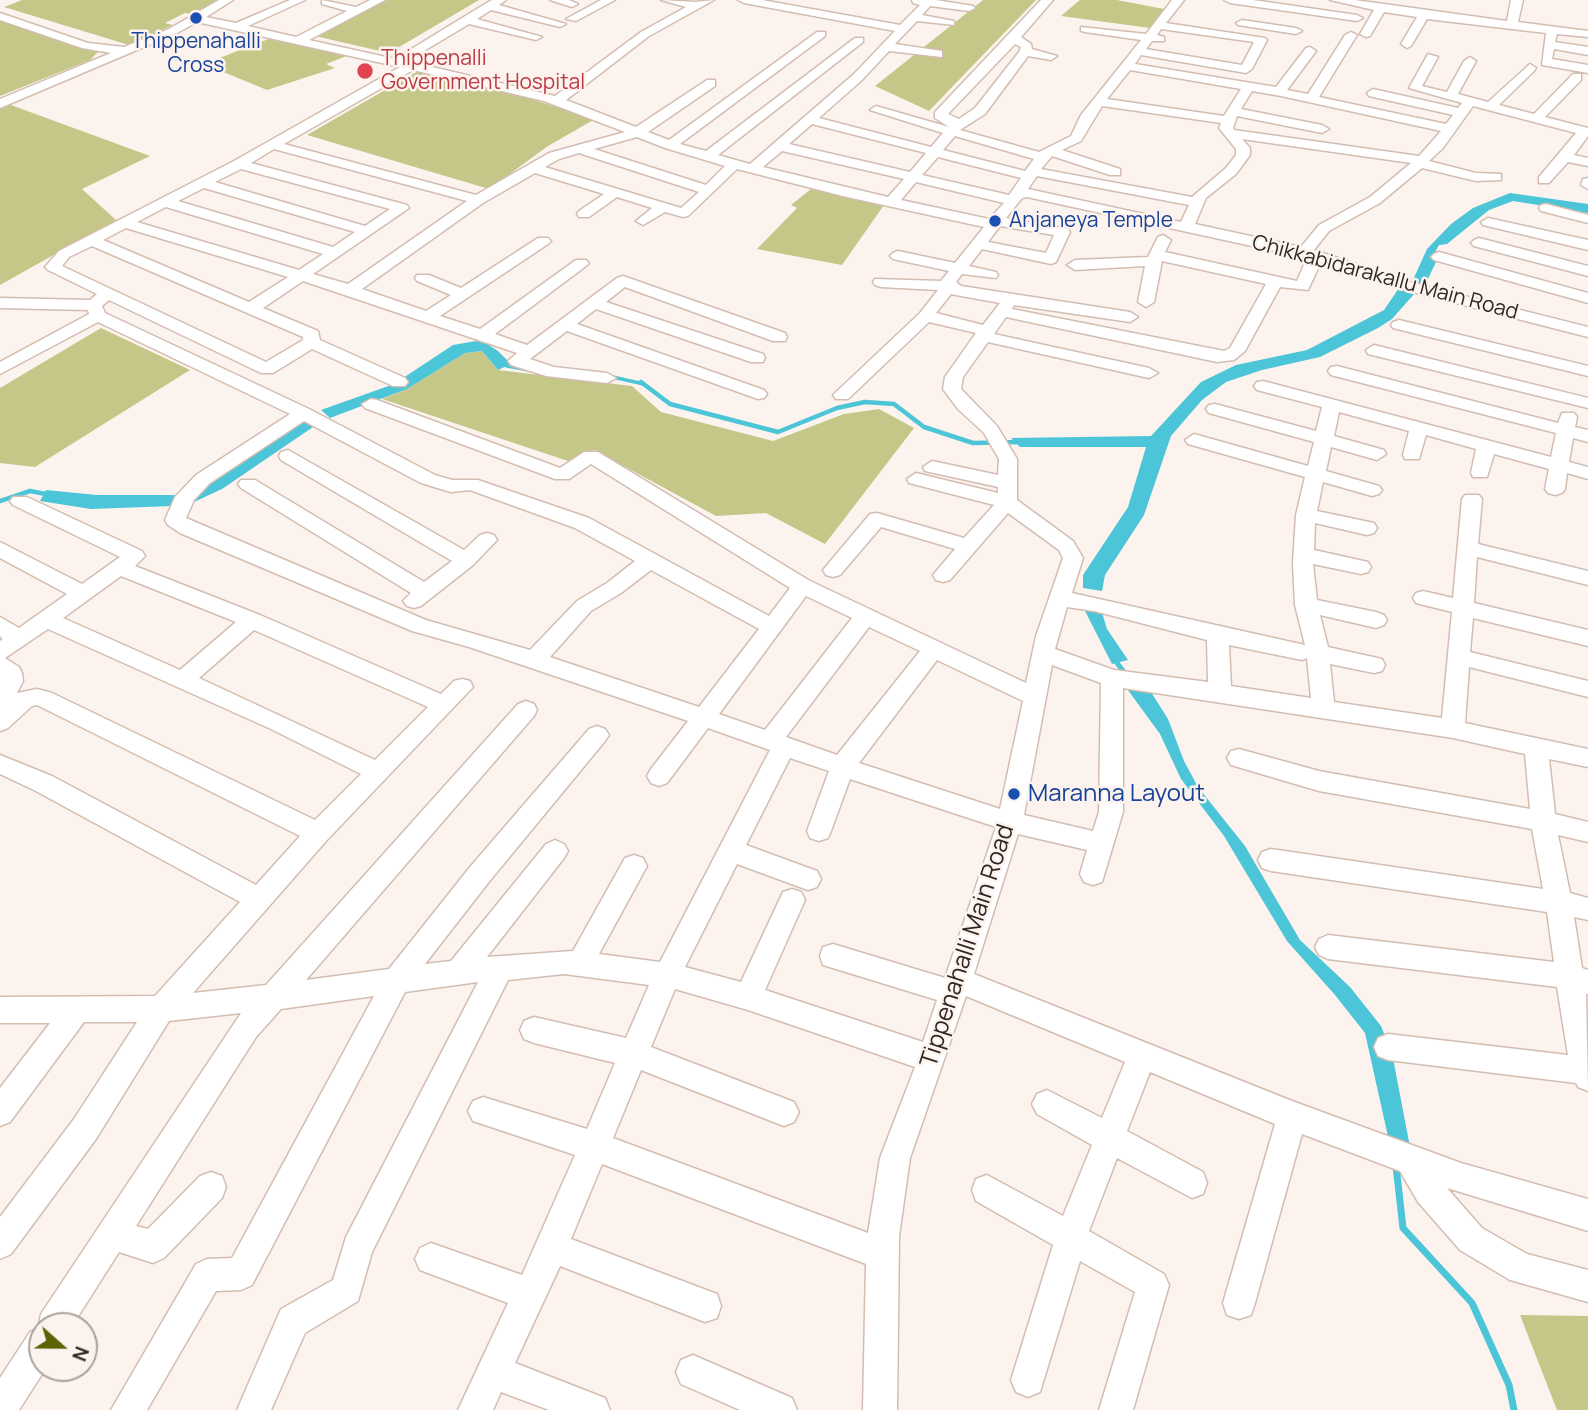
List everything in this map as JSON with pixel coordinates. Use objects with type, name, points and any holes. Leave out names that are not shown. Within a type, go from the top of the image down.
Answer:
[{"type":"street","points":[[0,104],[127,52],[227,0]]},
{"type":"street","points":[[237,27],[299,0]]},
{"type":"street","points":[[299,40],[379,0]]},
{"type":"street","points":[[556,0],[572,4]]},
{"type":"street","points":[[572,19],[608,0]]},
{"type":"street","points":[[667,0],[696,6]]},
{"type":"street","points":[[557,101],[645,34],[708,0]]},
{"type":"street","points":[[744,0],[904,29]]},
{"type":"street","points":[[816,0],[844,5]]},
{"type":"street","points":[[910,0],[969,8]]},
{"type":"street","points":[[954,128],[940,116],[1047,0]]},
{"type":"street","points":[[842,395],[926,316],[949,286],[948,282],[1030,174],[1046,154],[1076,138],[1099,102],[1149,37],[1159,25],[1176,13],[1178,0]]},
{"type":"street","points":[[1230,0],[1374,21]]},
{"type":"street","points":[[1336,0],[1424,15],[1458,13],[1512,24],[1588,34]]},
{"type":"street","points":[[1512,24],[1517,0]]},
{"type":"street","points":[[752,169],[858,77],[904,29],[912,16],[929,1]]},
{"type":"street","points":[[326,2],[358,10]]},
{"type":"street","points":[[311,342],[267,369],[53,267],[64,254],[274,145],[406,63],[495,3],[560,24]]},
{"type":"street","points":[[1366,34],[1381,7]]},
{"type":"street","points":[[0,15],[93,47],[127,52]]},
{"type":"street","points":[[1407,44],[1424,15]]},
{"type":"street","points":[[912,16],[950,23]]},
{"type":"street","points":[[196,18],[406,63],[557,101],[670,145],[891,204],[1063,232],[1051,259],[977,244]]},
{"type":"street","points":[[468,20],[536,37]]},
{"type":"street","points":[[1233,22],[1296,32]]},
{"type":"street","points":[[1140,51],[1246,69],[1247,53],[1261,40],[1159,25]]},
{"type":"street","points":[[1085,29],[1175,42]]},
{"type":"street","points":[[1553,29],[1546,62],[1588,68]]},
{"type":"street","points":[[670,145],[821,34]]},
{"type":"street","points":[[1312,99],[1351,35]]},
{"type":"street","points":[[891,204],[954,128],[980,111],[1025,52],[1027,46],[1014,38]]},
{"type":"street","points":[[708,156],[859,40]]},
{"type":"street","points":[[1549,45],[1588,51]]},
{"type":"street","points":[[888,47],[938,54]]},
{"type":"street","points":[[1275,120],[1286,93],[1310,51]]},
{"type":"street","points":[[1025,52],[1051,56]]},
{"type":"street","points":[[1432,57],[1415,88],[1586,131],[1581,145],[1565,156],[1544,180]]},
{"type":"street","points":[[1451,96],[1470,61]]},
{"type":"street","points":[[1128,66],[1286,93],[1449,129]]},
{"type":"street","points":[[1491,106],[1530,68]]},
{"type":"street","points":[[1537,118],[1577,77]]},
{"type":"street","points":[[350,290],[478,200],[554,156],[637,133],[711,83]]},
{"type":"street","points":[[1230,122],[1249,86]]},
{"type":"street","points":[[1373,93],[1461,113]]},
{"type":"street","points":[[1075,265],[1155,258],[1303,287],[1310,254],[1324,228],[1375,200],[1420,161],[1470,101]]},
{"type":"street","points":[[1099,102],[1230,122],[1420,161],[1476,177],[1496,177]]},
{"type":"street","points":[[852,131],[881,106],[1115,172]]},
{"type":"street","points":[[809,119],[934,153],[1030,174],[1197,202]]},
{"type":"street","points":[[1230,122],[1275,120],[1322,129]]},
{"type":"street","points":[[1185,227],[1200,195],[1231,171],[1243,155],[1243,148],[1230,122]]},
{"type":"street","points":[[274,145],[478,200]]},
{"type":"street","name":"Chikkabidarakallu Main Road","points":[[778,146],[914,178],[1014,197],[1027,193],[1310,254],[1409,287],[1581,331]]},
{"type":"street","points":[[580,149],[709,191]]},
{"type":"street","points":[[1565,156],[1588,162]]},
{"type":"street","points":[[239,164],[402,208],[250,309]]},
{"type":"street","points":[[534,168],[683,213],[709,191],[734,164]]},
{"type":"street","points":[[555,192],[575,180]]},
{"type":"street","points":[[202,183],[367,231]]},
{"type":"street","points":[[584,214],[615,192]]},
{"type":"street","points":[[164,202],[334,253]]},
{"type":"street","points":[[643,221],[663,207]]},
{"type":"street","points":[[1546,208],[1588,219]]},
{"type":"street","points":[[1488,222],[1588,245]]},
{"type":"street","points":[[124,223],[350,290],[530,352]]},
{"type":"street","points":[[91,240],[250,309],[296,326],[312,335],[311,342]]},
{"type":"street","points":[[1146,302],[1155,258],[1163,240]]},
{"type":"street","points":[[429,316],[543,241]]},
{"type":"street","points":[[1479,243],[1588,271]]},
{"type":"street","points":[[898,256],[990,275]]},
{"type":"street","points":[[1439,257],[1588,297],[1581,331],[1580,401],[1566,430],[1555,489]]},
{"type":"street","points":[[482,336],[580,263]]},
{"type":"street","points":[[423,278],[461,293]]},
{"type":"street","points":[[881,282],[949,286],[1085,328],[1217,357],[1228,356],[1237,351],[1276,280]]},
{"type":"street","points":[[607,377],[552,372],[517,361],[623,281],[779,337]]},
{"type":"street","points":[[0,369],[96,311],[107,292]]},
{"type":"street","points":[[943,575],[969,546],[1007,493],[1007,459],[991,430],[964,405],[952,389],[954,377],[979,341],[986,337],[1007,306],[1040,296],[1085,310],[1130,317]]},
{"type":"street","points":[[0,303],[96,311],[303,413],[428,479],[451,486],[471,484],[582,523],[772,627]]},
{"type":"street","points":[[594,303],[757,358]]},
{"type":"street","points":[[1082,356],[1090,337],[1085,328],[1085,310]]},
{"type":"street","points":[[926,316],[968,325],[982,330],[986,337],[1082,356],[1149,373]]},
{"type":"street","points":[[565,325],[758,394]]},
{"type":"street","points":[[1399,325],[1582,370]]},
{"type":"street","points":[[311,342],[399,382]]},
{"type":"street","points":[[1374,350],[1580,401]]},
{"type":"street","points":[[1337,371],[1588,436]]},
{"type":"street","points":[[1263,386],[1588,473]]},
{"type":"street","points":[[371,404],[562,475],[591,456],[803,586],[1033,696]]},
{"type":"street","points":[[1323,710],[1310,653],[1303,555],[1306,514],[1332,404]]},
{"type":"street","points":[[1215,409],[1377,454]]},
{"type":"street","points":[[303,413],[194,488],[180,505],[175,520],[187,528],[420,626],[534,660],[1010,822],[1102,843]]},
{"type":"street","points":[[1412,454],[1419,428]]},
{"type":"street","points":[[1194,440],[1372,490]]},
{"type":"street","points":[[1480,473],[1486,446]]},
{"type":"street","points":[[288,456],[466,560]]},
{"type":"street","points":[[932,467],[1007,493]]},
{"type":"street","points":[[916,479],[1007,493]]},
{"type":"street","points":[[248,484],[425,592]]},
{"type":"street","name":"Tippenahalli Main Road","points":[[880,1410],[883,1254],[895,1158],[932,1059],[1010,822],[1033,696],[1044,653],[1077,601],[1071,550],[1007,493]]},
{"type":"street","points":[[1453,729],[1472,499]]},
{"type":"street","points":[[0,652],[135,556],[20,501]]},
{"type":"street","points":[[1306,514],[1367,528]]},
{"type":"street","points":[[833,570],[877,519],[969,546]]},
{"type":"street","points":[[396,615],[487,540]]},
{"type":"street","points":[[1468,548],[1588,578]]},
{"type":"street","points":[[0,549],[82,593]]},
{"type":"street","points":[[1303,555],[1361,568]]},
{"type":"street","points":[[534,660],[584,606],[614,588],[650,560]]},
{"type":"street","points":[[0,1242],[85,1129],[160,1009],[257,898],[453,696],[119,568]]},
{"type":"street","points":[[659,776],[803,586]]},
{"type":"street","points":[[1423,598],[1588,638]]},
{"type":"street","points":[[1077,601],[1218,635],[1374,665]]},
{"type":"street","points":[[1307,605],[1376,620]]},
{"type":"street","points":[[475,1410],[552,1247],[667,975],[729,850],[777,744],[866,616]]},
{"type":"street","points":[[45,619],[184,679],[379,772]]},
{"type":"street","points":[[184,679],[252,621]]},
{"type":"street","points":[[0,625],[19,639]]},
{"type":"street","points":[[1218,635],[1220,694]]},
{"type":"street","points":[[819,831],[842,767],[934,648]]},
{"type":"street","points":[[1044,653],[1121,679],[1453,729],[1588,758]]},
{"type":"street","points":[[1460,657],[1588,689]]},
{"type":"street","points":[[0,665],[11,673],[12,681],[1,714]]},
{"type":"street","points":[[1093,874],[1111,812],[1121,679]]},
{"type":"street","points":[[1,714],[25,699],[37,696],[318,833]]},
{"type":"street","points":[[62,1312],[246,1028],[272,997],[293,978],[526,710]]},
{"type":"street","points":[[128,1410],[207,1275],[241,1274],[396,981],[479,875],[597,734]]},
{"type":"street","points":[[1388,1047],[1587,1073],[1578,1037],[1579,979],[1559,902],[1543,821],[1536,746]]},
{"type":"street","points":[[1239,758],[1320,781],[1543,821],[1588,832]]},
{"type":"street","points":[[0,764],[43,783],[257,898]]},
{"type":"street","points":[[729,850],[808,878]]},
{"type":"street","points":[[459,972],[555,851]]},
{"type":"street","points":[[1271,860],[1559,902],[1588,909]]},
{"type":"street","points":[[580,964],[634,866]]},
{"type":"street","points":[[748,997],[792,900]]},
{"type":"street","points":[[1328,947],[1579,979]]},
{"type":"street","points":[[833,956],[956,986],[1142,1054],[1292,1116],[1392,1153],[1461,1178],[1588,1215]]},
{"type":"street","points":[[0,1010],[160,1009],[500,967],[564,962],[667,975],[748,997],[932,1059]]},
{"type":"street","points":[[254,1410],[293,1321],[347,1290],[357,1248],[500,967]]},
{"type":"street","points":[[0,1112],[77,1009]]},
{"type":"street","points":[[534,1030],[635,1054],[784,1112]]},
{"type":"street","points":[[1028,1380],[1071,1237],[1142,1054]]},
{"type":"street","points":[[1047,1104],[1192,1183]]},
{"type":"street","points":[[483,1111],[593,1146],[883,1254]]},
{"type":"street","points":[[1239,1303],[1292,1116]]},
{"type":"street","points":[[1392,1153],[1471,1239],[1521,1269],[1588,1286]]},
{"type":"street","points":[[113,1234],[153,1247],[212,1187]]},
{"type":"street","points":[[987,1190],[1153,1285],[1116,1410]]},
{"type":"street","points":[[552,1247],[705,1306]]},
{"type":"street","points":[[430,1259],[529,1294]]},
{"type":"street","points":[[0,1409],[28,1366]]},
{"type":"street","points":[[492,1371],[593,1410]]},
{"type":"street","points":[[693,1373],[780,1410]]},
{"type":"green space","points":[[22,0],[219,0],[192,14],[185,13],[165,23],[173,25],[129,45],[4,7]]},
{"type":"green space","points":[[387,0],[479,0],[389,53],[315,36]]},
{"type":"green space","points":[[983,0],[1036,0],[929,111],[875,86]]},
{"type":"green space","points":[[1080,0],[1117,0],[1164,9],[1150,28],[1061,16]]},
{"type":"green space","points":[[0,18],[98,52],[90,60],[0,96]]},
{"type":"green space","points":[[271,38],[349,55],[326,64],[335,68],[267,90],[204,64]]},
{"type":"green space","points":[[418,71],[508,92],[595,119],[548,146],[489,189],[307,135]]},
{"type":"green space","points":[[11,105],[150,156],[82,189],[116,220],[0,285],[0,109]]},
{"type":"green space","points":[[811,189],[884,205],[842,265],[757,249],[797,208],[791,205]]},
{"type":"green space","points":[[101,328],[190,370],[35,467],[0,463],[0,388]]},
{"type":"green space","points":[[482,351],[498,370],[632,386],[661,412],[773,441],[844,414],[879,409],[914,428],[825,544],[766,513],[716,516],[594,450],[571,462],[382,399],[407,389],[465,353]]},
{"type":"green space","points":[[1520,1315],[1588,1316],[1588,1410],[1557,1410]]},
{"type":"water","points":[[1510,193],[1588,204],[1588,213],[1513,201],[1489,210],[1447,244],[1439,245],[1433,256],[1437,260],[1425,285],[1412,282],[1427,249],[1451,224],[1473,208]]},
{"type":"water","points":[[1399,288],[1415,293],[1392,319],[1378,328],[1320,357],[1262,370],[1226,382],[1202,400],[1171,436],[1144,515],[1105,575],[1102,591],[1083,588],[1083,575],[1128,507],[1146,447],[1020,447],[1011,438],[1151,436],[1201,382],[1236,365],[1307,350],[1384,310]]},
{"type":"water","points":[[476,341],[498,351],[511,364],[498,370],[482,351],[465,353],[407,389],[330,418],[321,410],[394,384],[453,345]]},
{"type":"water","points":[[308,419],[316,425],[222,489],[194,502],[198,490]]},
{"type":"water","points":[[46,490],[97,495],[181,495],[173,506],[91,509],[40,501]]},
{"type":"water","points":[[1082,605],[1100,606],[1107,629],[1128,660],[1112,664]]},
{"type":"water","points":[[1146,684],[1168,719],[1184,761],[1198,787],[1245,846],[1300,940],[1350,987],[1381,1026],[1392,1053],[1410,1147],[1389,1141],[1365,1033],[1287,941],[1224,836],[1181,779],[1160,734],[1125,686]]},
{"type":"waterway","points":[[502,361],[507,366],[535,371]]},
{"type":"waterway","points":[[608,376],[643,384]]},
{"type":"waterway","points":[[643,384],[670,404],[778,432],[837,408],[865,402],[894,404],[924,427],[973,443],[1022,442]]},
{"type":"waterway","points":[[0,501],[30,491],[51,495]]},
{"type":"waterway","points":[[1114,659],[1127,676]]},
{"type":"waterway","points":[[1396,1166],[1403,1228],[1472,1303],[1509,1385],[1514,1410]]},
{"type":"place","name":"Thippenahalli Cross","points":[[196,18]]},
{"type":"place","name":"Thippenalli Government Hospital","points":[[365,71]]},
{"type":"place","name":"Anjaneya Temple","points":[[995,221]]},
{"type":"place","name":"Maranna Layout","points":[[1014,794]]}]
